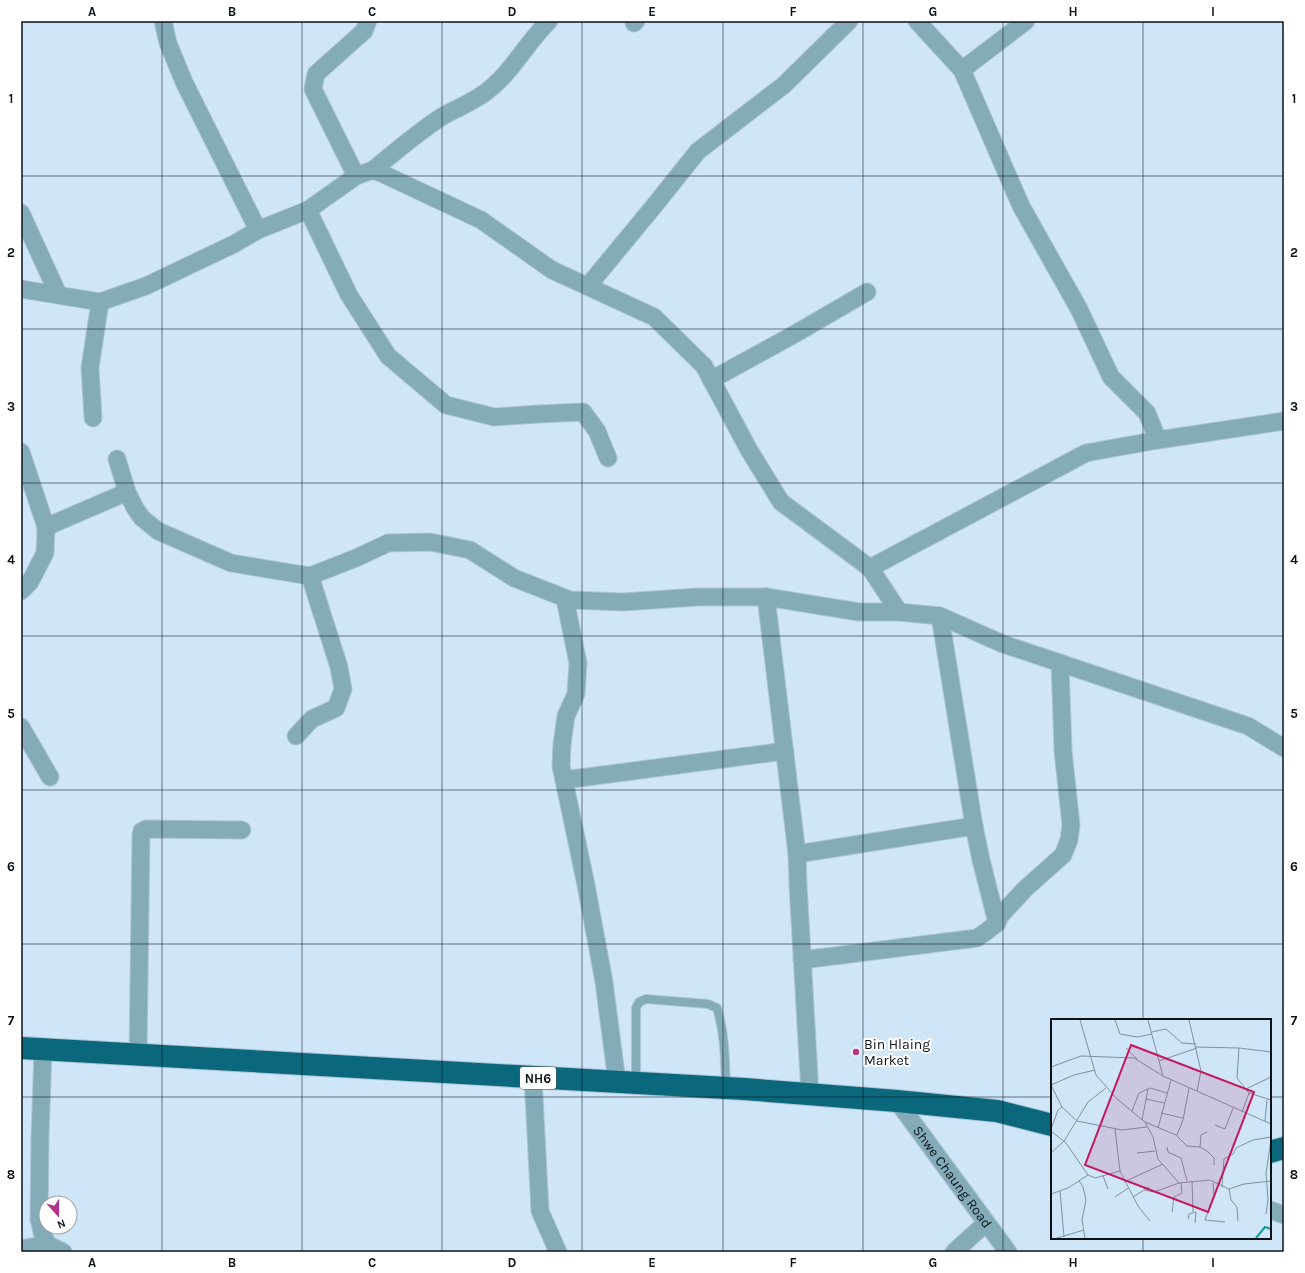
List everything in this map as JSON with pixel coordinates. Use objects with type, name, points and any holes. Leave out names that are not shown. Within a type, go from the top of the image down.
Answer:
[{"type":"highway","name":"NH6","points":[[21,1048],[626,1082],[810,1094],[997,1111],[1051,1125]]},
{"type":"highway","points":[[1271,1152],[1284,1148]]},
{"type":"street","points":[[163,21],[168,43],[184,82],[258,230]]},
{"type":"street","points":[[356,176],[313,89],[316,74],[364,31],[368,21]]},
{"type":"street","points":[[21,289],[100,302],[146,286],[234,244],[258,230],[308,210],[356,176],[373,170],[403,145],[437,120],[486,92],[510,70],[549,21]]},
{"type":"street","points":[[588,286],[698,151],[784,85],[849,21]]},
{"type":"street","points":[[917,21],[962,70],[1021,206],[1079,309],[1111,377],[1147,413],[1158,440]]},
{"type":"street","points":[[962,70],[1026,21]]},
{"type":"street","points":[[373,170],[480,220],[552,270],[654,317],[704,366],[750,450],[781,502],[870,568],[899,612]]},
{"type":"street","points":[[308,210],[349,295],[388,356],[446,405],[494,417],[583,412],[597,431],[608,458]]},
{"type":"street","points":[[21,213],[58,294]]},
{"type":"street","points":[[711,380],[867,292]]},
{"type":"street","points":[[93,418],[90,368],[100,302]]},
{"type":"street","points":[[870,568],[1086,453],[1158,440],[1284,421]]},
{"type":"street","points":[[21,452],[46,527],[45,553],[30,582],[21,591]]},
{"type":"street","points":[[117,459],[127,492],[142,518],[158,531],[231,563],[310,576],[356,558],[388,543],[430,542],[470,550],[514,578],[570,600],[623,602],[697,597],[766,597],[859,612],[899,612],[940,616],[1003,644],[1248,726],[1284,748]]},
{"type":"street","points":[[46,527],[127,492]]},
{"type":"street","points":[[296,736],[312,719],[336,708],[343,690],[339,667],[310,576]]},
{"type":"street","points":[[766,597],[797,854],[810,1094]]},
{"type":"street","points":[[565,599],[578,663],[576,694],[566,716],[561,766],[626,1082]]},
{"type":"street","points":[[940,616],[974,826],[997,923]]},
{"type":"street","points":[[802,960],[977,938],[997,923],[1000,916],[1015,900],[1063,855],[1069,840],[1071,825],[1063,751],[1060,663]]},
{"type":"street","points":[[21,727],[50,778]]},
{"type":"street","points":[[564,780],[784,750]]},
{"type":"street","points":[[797,854],[974,826]]},
{"type":"street","points":[[138,1055],[142,831],[146,829],[242,830]]},
{"type":"street","points":[[44,1050],[40,1137],[39,1220],[47,1244]]},
{"type":"street","points":[[533,1077],[540,1211],[558,1252]]},
{"type":"street","name":"Shwe Chaung Road","points":[[897,1101],[1008,1252]]},
{"type":"street","points":[[1271,1210],[1284,1215]]},
{"type":"street","points":[[954,1252],[986,1223]]},
{"type":"street","points":[[21,1249],[47,1244],[63,1252]]},
{"type":"lane","points":[[626,1082],[636,1008],[639,1002],[646,999],[708,1004],[717,1008],[722,1024],[725,1047],[726,1088]]},
{"type":"place","name":"Bin Hlaing Market","points":[[856,1052]]}]
